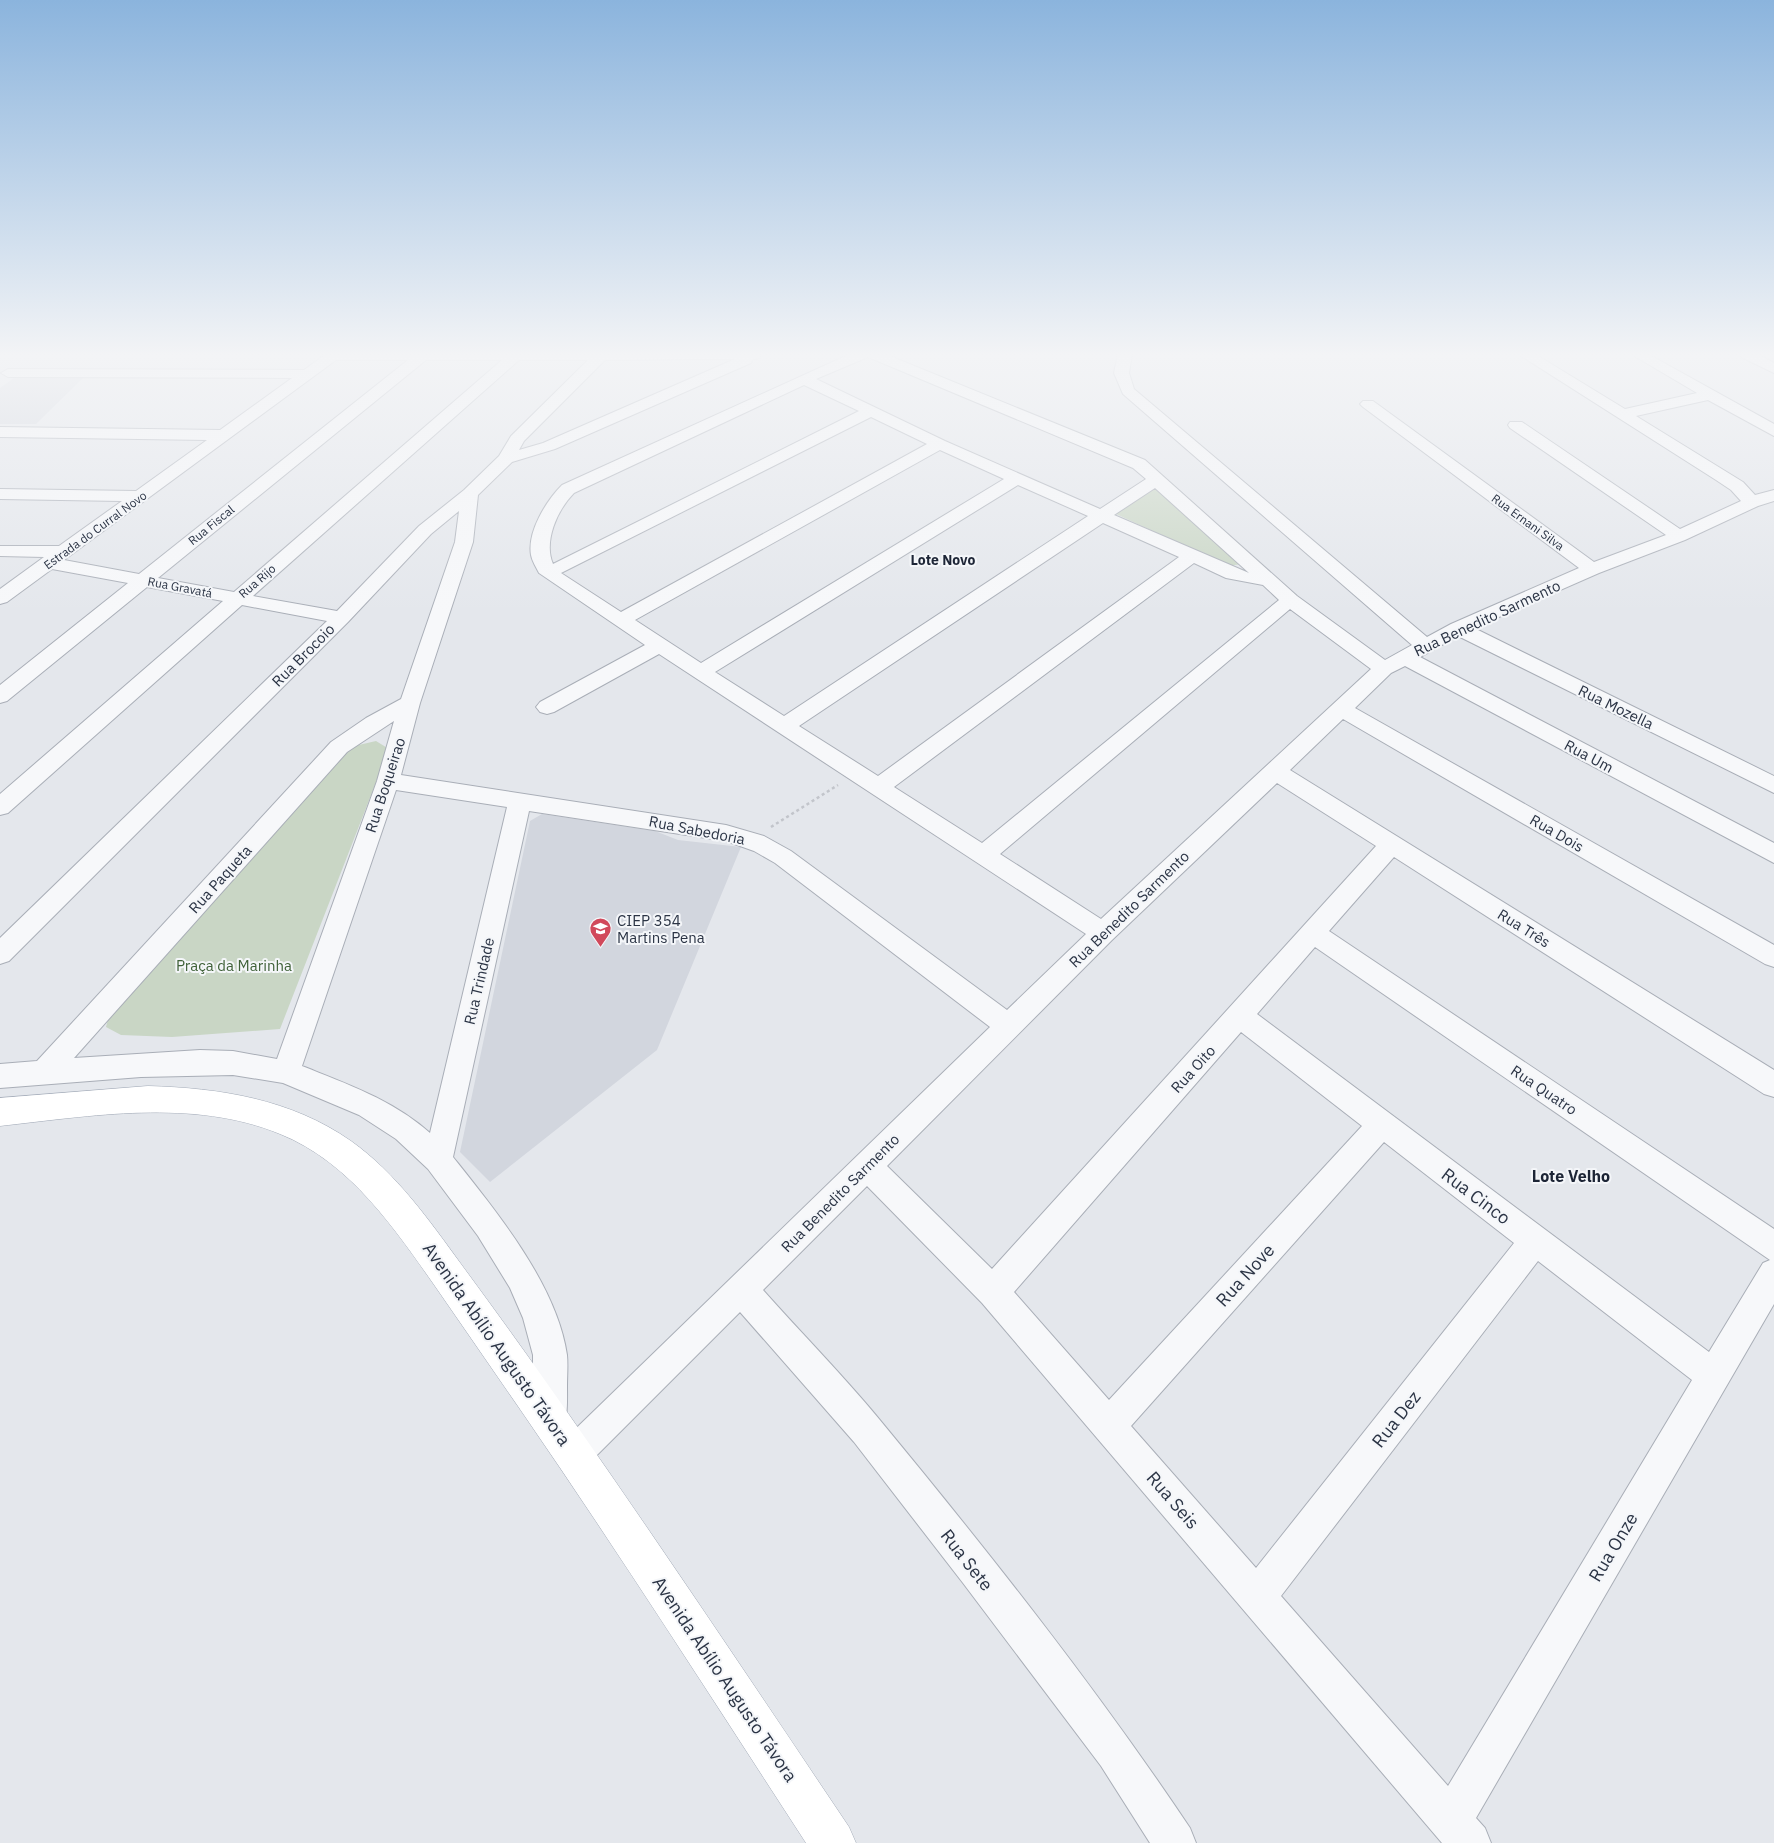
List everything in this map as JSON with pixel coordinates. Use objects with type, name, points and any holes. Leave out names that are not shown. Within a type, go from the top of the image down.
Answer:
[{"type":"main road","name":"Avenida Abílio Augusto Távora","points":[[0,1112],[150,1100],[202,1101],[252,1108],[295,1125],[333,1146],[371,1178],[402,1210],[550,1418],[833,1843]]},
{"type":"street","name":"Estrada do Curral Novo","points":[[0,598],[217,440]]},
{"type":"street","name":"Rua Fiscal","points":[[0,696],[317,440]]},
{"type":"street","name":"Rua Rijo","points":[[0,807],[419,440]]},
{"type":"street","name":"Rua Brocoio","points":[[0,954],[341,618],[425,530],[470,494],[506,459],[517,440]]},
{"type":"street","points":[[506,459],[563,440]]},
{"type":"street","points":[[673,440],[564,492],[553,506],[540,549],[541,558],[548,573],[1103,933]]},
{"type":"street","points":[[548,573],[813,440]]},
{"type":"street","points":[[931,440],[1233,574],[1251,579],[1267,580]]},
{"type":"street","points":[[1081,440],[1147,469],[1290,600],[1404,657]]},
{"type":"street","points":[[1179,440],[1404,657]]},
{"type":"street","name":"Rua Ernani Silva","points":[[1417,440],[1592,569]]},
{"type":"street","points":[[1538,440],[1679,536]]},
{"type":"street","points":[[1664,440],[1736,486],[1763,499]]},
{"type":"street","points":[[621,620],[939,444]]},
{"type":"street","points":[[700,672],[1018,478]]},
{"type":"street","points":[[784,726],[1157,479]]},
{"type":"street","points":[[0,494],[142,496]]},
{"type":"street","name":"Rua Boqueirao","points":[[286,1072],[388,781],[410,703],[464,542],[470,494]]},
{"type":"street","name":"Rua Benedito Sarmento","points":[[574,1454],[1103,933],[1340,708],[1404,657],[1458,628],[1592,569],[1679,536],[1763,499]]},
{"type":"street","name":"Rua Gravatá","points":[[0,551],[56,557],[143,580],[341,618]]},
{"type":"street","points":[[878,787],[1192,556]]},
{"type":"street","points":[[983,855],[1290,600]]},
{"type":"street","name":"Rua Mozella","points":[[1458,628],[1774,785]]},
{"type":"street","points":[[547,707],[660,645]]},
{"type":"street","name":"Rua Um","points":[[1404,657],[1774,854]]},
{"type":"street","name":"Rua Paqueta","points":[[45,1072],[340,748],[374,723],[410,703]]},
{"type":"street","name":"Rua Dois","points":[[1340,708],[1774,957]]},
{"type":"street","name":"Rua Três","points":[[1275,771],[1774,1085]]},
{"type":"street","name":"Rua Sabedoria","points":[[388,781],[726,833],[767,846],[1009,1026]]},
{"type":"street","name":"Rua Trindade","points":[[438,1160],[520,801]]},
{"type":"street","name":"Rua Oito","points":[[993,1292],[1391,844]]},
{"type":"street","name":"Rua Quatro","points":[[1313,933],[1774,1247]]},
{"type":"street","name":"Rua Cinco","points":[[1239,1016],[1714,1376]]},
{"type":"street","points":[[0,1076],[200,1062],[250,1066],[286,1072],[369,1106],[406,1130],[438,1160],[489,1226],[521,1277],[539,1316],[550,1355],[550,1418]]},
{"type":"street","name":"Rua Nove","points":[[1109,1425],[1382,1124]]},
{"type":"street","name":"Rua Seis","points":[[867,1166],[993,1292],[1460,1832]]},
{"type":"street","name":"Rua Dez","points":[[1257,1597],[1536,1241]]},
{"type":"street","name":"Rua Onze","points":[[1460,1832],[1714,1376],[1774,1274]]},
{"type":"street","name":"Rua Sete","points":[[742,1290],[866,1430],[976,1570],[1115,1752],[1175,1843]]},
{"type":"path","points":[[748,839],[778,823],[857,773]]},
{"type":"shaded area","name":"CIEP 354 Martins Pena","points":[[542,814],[655,831],[678,840],[741,847],[657,1050],[490,1182],[460,1152],[530,821]]},
{"type":"green space","points":[[1155,487],[1242,564],[1228,566],[1116,514]]},
{"type":"green space","name":"Praça da Marinha","points":[[376,741],[389,749],[280,1029],[172,1037],[121,1035],[106,1027],[114,996],[350,747]]},
{"type":"place","name":"CIEP 354 Martins Pena","points":[[601,948]]},
{"type":"district","name":"Lote Novo","points":[[943,560]]},
{"type":"district","name":"Lote Velho","points":[[1571,1176]]}]
